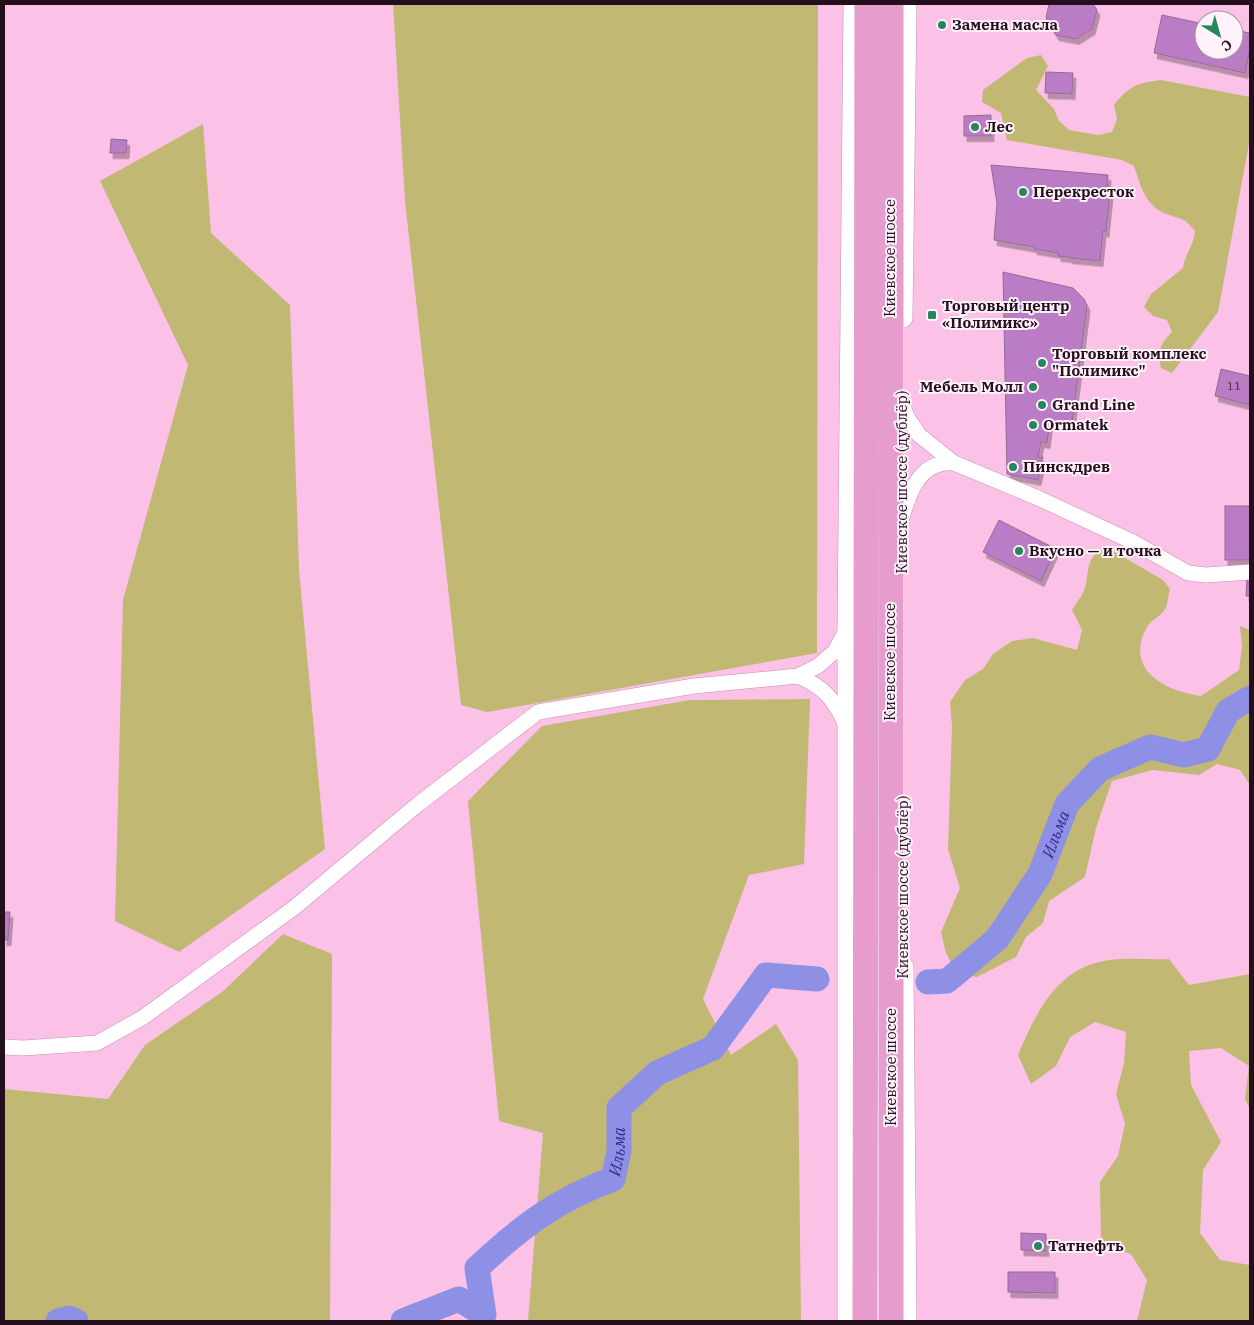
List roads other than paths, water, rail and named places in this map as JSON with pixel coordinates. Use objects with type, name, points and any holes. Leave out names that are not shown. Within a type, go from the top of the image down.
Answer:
[{"type":"highway","name":"Киевское шоссе","points":[[865,1321],[867,4]]},
{"type":"highway","name":"Киевское шоссе","points":[[891,4],[895,518],[891,1321]]},
{"type":"main road","points":[[848,1321],[848,627],[854,4]]},
{"type":"main road","name":"Киевское шоссе (дублёр)","points":[[895,518],[901,626],[906,1321]]},
{"type":"street","name":"Киевское шоссе (дублёр)","points":[[895,518],[902,402],[907,4]]},
{"type":"street","points":[[902,402],[907,417],[919,435],[954,463],[1038,498],[1133,542],[1188,573],[1206,575],[1250,572]]},
{"type":"street","points":[[895,518],[924,471],[943,462],[954,463]]},
{"type":"street","points":[[4,1046],[23,1048],[98,1042],[142,1018],[295,907],[417,805],[538,712],[694,686],[798,676],[818,666],[835,651],[848,627]]},
{"type":"street","points":[[798,676],[818,685],[837,706],[848,728]]},
{"type":"waterway","name":"Ильма","points":[[928,982],[947,981],[997,939],[1040,874],[1067,804],[1100,769],[1150,747],[1184,755],[1208,749],[1228,711],[1250,698]]},
{"type":"waterway","name":"Ильма","points":[[403,1321],[459,1299],[484,1315],[477,1268],[509,1239],[540,1216],[574,1196],[613,1179],[619,1151],[619,1108],[657,1073],[713,1048],[766,975],[817,979]]},
{"type":"waterway","name":"Ильма","points":[[58,1321],[69,1318],[76,1321]]},
{"type":"place","name":"Замена масла","points":[[942,25]]},
{"type":"place","name":"Лес","points":[[975,127]]},
{"type":"place","name":"Перекресток","points":[[1023,192]]},
{"type":"place","name":"Торговый центр «Полимикс»","points":[[932,315]]},
{"type":"place","name":"Торговый комплекс \"Полимикс\"","points":[[1042,363]]},
{"type":"place","name":"Мебель Молл","points":[[1033,387]]},
{"type":"place","name":"Grand Line","points":[[1042,405]]},
{"type":"place","name":"Ormatek","points":[[1033,425]]},
{"type":"place","name":"Пинскдрев","points":[[1013,467]]},
{"type":"place","name":"Вкусно — и точка","points":[[1019,551]]},
{"type":"place","name":"Татнефть","points":[[1038,1246]]}]
